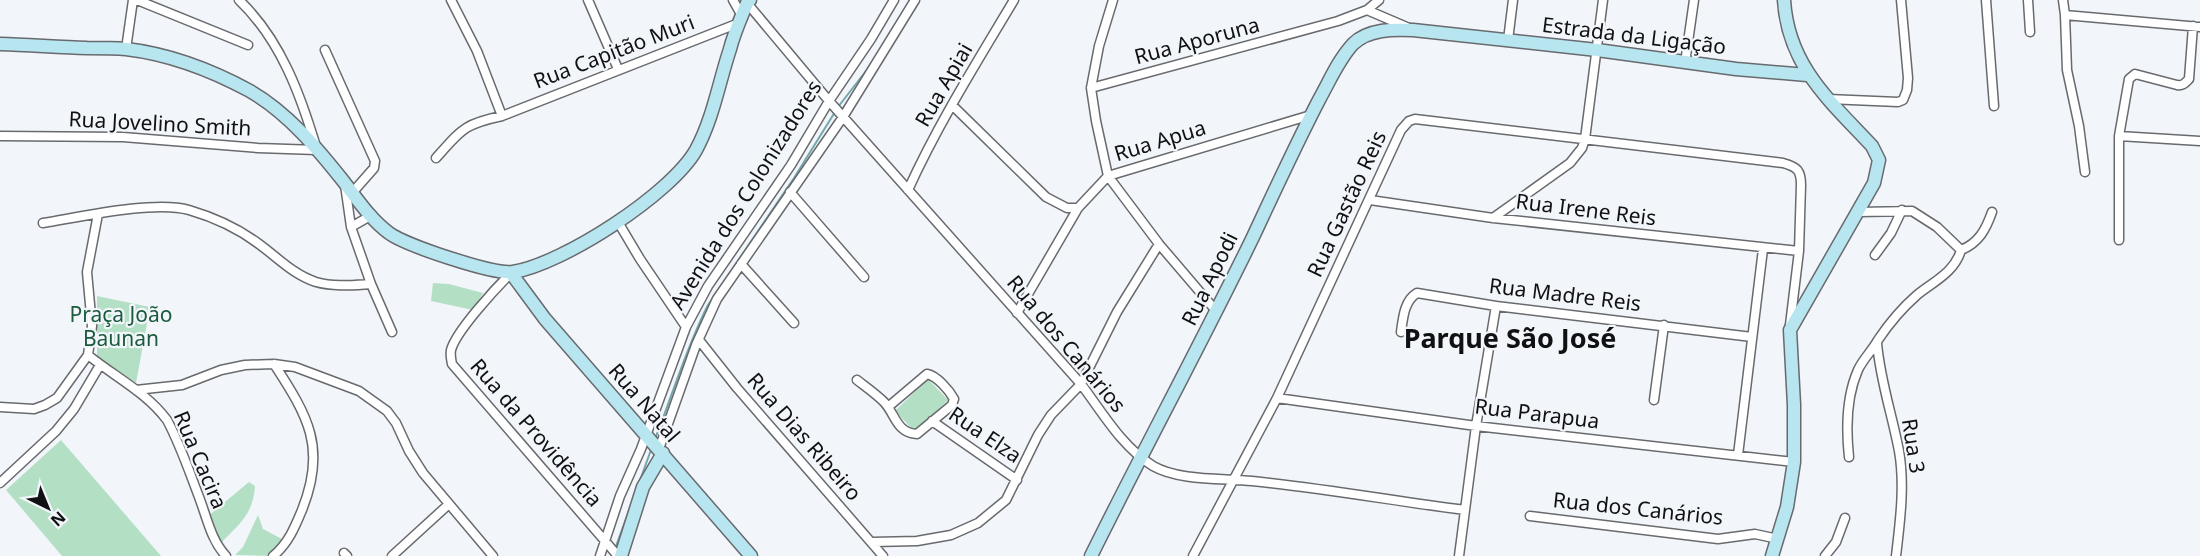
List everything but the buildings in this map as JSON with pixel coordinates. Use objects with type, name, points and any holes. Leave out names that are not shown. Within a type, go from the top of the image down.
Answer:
[{"type":"street","points":[[126,49],[135,0],[248,45]]},
{"type":"street","points":[[239,0],[259,21],[291,76],[300,95],[317,150]]},
{"type":"street","points":[[451,0],[477,51],[502,116]]},
{"type":"street","points":[[588,0],[618,69]]},
{"type":"street","points":[[733,0],[740,19]]},
{"type":"street","name":"Avenida dos Colonizadores","points":[[618,555],[643,487],[686,327],[708,286],[791,165],[894,0]]},
{"type":"street","name":"Avenida dos Colonizadores","points":[[600,556],[607,542],[620,496],[655,445],[717,299],[915,0]]},
{"type":"street","name":"Rua Apiai","points":[[908,190],[952,105],[1014,0]]},
{"type":"street","name":"Rua Aporuna","points":[[1108,176],[1091,88],[1099,46],[1113,0]]},
{"type":"street","name":"Rua Aporuna","points":[[1091,88],[1338,21],[1367,10],[1379,0]]},
{"type":"street","points":[[1508,40],[1513,0]]},
{"type":"street","points":[[1493,218],[1570,163],[1582,148],[1604,0]]},
{"type":"street","points":[[1685,63],[1694,0]]},
{"type":"street","points":[[1784,0],[1791,34],[1807,75],[1872,146],[1879,160],[1879,169],[1874,183],[1859,212],[1790,330]]},
{"type":"street","points":[[1827,99],[1898,102],[1903,100],[1908,78],[1901,0]]},
{"type":"street","points":[[1986,0],[1994,106]]},
{"type":"street","points":[[2028,0],[2030,32]]},
{"type":"street","points":[[2063,0],[2067,70],[2079,126],[2085,172]]},
{"type":"street","points":[[0,44],[126,49],[179,61],[232,82],[276,108],[317,150],[388,233],[439,255],[511,273],[539,264],[572,249],[618,222],[688,162],[697,148],[717,95],[730,47],[748,2]]},
{"type":"street","name":"Rua dos Canários","points":[[748,2],[841,115],[1081,384],[1118,433],[1140,457],[1155,467],[1193,477],[1252,481],[1465,510]]},
{"type":"street","points":[[1367,10],[1413,30]]},
{"type":"street","points":[[2065,15],[2197,26],[2189,79],[2182,86],[2135,74],[2131,76],[2119,136],[2119,240]]},
{"type":"street","name":"Rua Capitão Muri","points":[[436,158],[466,126],[502,116],[740,19]]},
{"type":"street","name":"Estrada da Ligação","points":[[1377,32],[1395,29],[1413,30],[1597,50],[1685,63],[1807,75]]},
{"type":"street","name":"Rua Apodi","points":[[1091,556],[1140,457],[1217,312],[1311,115],[1348,50],[1361,38],[1377,32]]},
{"type":"street","points":[[325,50],[375,161],[374,168],[349,188]]},
{"type":"street","points":[[952,105],[1046,197],[1056,204],[1078,208]]},
{"type":"street","name":"Rua Apua","points":[[1017,313],[1078,208],[1108,176],[1311,115]]},
{"type":"street","name":"Rua Gastão Reis","points":[[1193,556],[1277,398],[1401,130],[1409,121],[1415,119],[1795,166],[1801,174],[1799,251]]},
{"type":"street","name":"Rua Jovelino Smith","points":[[0,136],[123,137],[258,148],[317,150]]},
{"type":"street","points":[[2119,136],[2200,141]]},
{"type":"street","points":[[1108,176],[1159,244],[1217,312]]},
{"type":"street","points":[[349,188],[351,227],[371,284],[392,332]]},
{"type":"street","points":[[790,192],[864,277]]},
{"type":"street","name":"Rua Irene Reis","points":[[1370,200],[1493,218],[1763,249],[1799,251]]},
{"type":"street","points":[[43,223],[98,214],[171,207],[192,211],[236,229],[291,269],[315,282],[330,285],[371,284]]},
{"type":"street","points":[[1875,255],[1891,233],[1902,210]]},
{"type":"street","points":[[1859,212],[1912,211],[1958,246]]},
{"type":"street","points":[[1958,246],[1976,242],[1983,233],[1992,212]]},
{"type":"street","points":[[0,407],[34,409],[57,398],[88,355],[92,326],[87,272],[98,214]]},
{"type":"street","points":[[351,227],[372,216]]},
{"type":"street","points":[[618,222],[686,327]]},
{"type":"street","points":[[873,542],[916,541],[951,535],[978,523],[1006,500],[1029,452],[1051,415],[1081,384],[1117,312],[1159,244]]},
{"type":"street","points":[[1849,457],[1848,417],[1854,381],[1864,359],[1893,318],[1954,265],[1958,246]]},
{"type":"street","points":[[1738,455],[1763,249]]},
{"type":"street","points":[[1772,556],[1787,507],[1794,462],[1790,330],[1799,251]]},
{"type":"street","points":[[741,264],[794,323]]},
{"type":"street","name":"Rua Natal","points":[[511,273],[545,319],[751,556]]},
{"type":"street","name":"Rua da Providência","points":[[511,273],[487,298],[457,338],[452,347],[452,364],[618,555]]},
{"type":"street","name":"Rua Madre Reis","points":[[1401,332],[1407,303],[1412,296],[1418,293],[1496,306],[1752,337]]},
{"type":"street","points":[[1459,556],[1476,426],[1496,306]]},
{"type":"street","points":[[1654,400],[1664,325]]},
{"type":"street","name":"Rua Dias Ribeiro","points":[[699,340],[737,388],[883,556]]},
{"type":"street","name":"Rua 3","points":[[1877,342],[1879,369],[1901,465],[1900,524],[1896,556]]},
{"type":"street","name":"Rua Cacira","points":[[88,355],[136,390],[167,420],[208,524],[226,556]]},
{"type":"street","points":[[136,390],[182,385],[221,370],[245,365],[274,364],[295,367],[359,390],[387,411],[423,473],[493,556]]},
{"type":"street","points":[[273,556],[288,540],[298,521],[308,496],[315,461],[311,435],[302,413],[274,364]]},
{"type":"street","points":[[0,483],[56,431],[74,410],[100,365]]},
{"type":"street","name":"Rua Elza","points":[[857,380],[888,407],[896,423],[911,433],[917,434],[952,405],[954,399],[951,393],[932,375],[927,375],[888,407]]},
{"type":"street","name":"Rua Parapua","points":[[1277,398],[1476,426],[1794,462]]},
{"type":"street","name":"Rua Elza","points":[[932,421],[1017,480]]},
{"type":"street","points":[[392,556],[449,504]]},
{"type":"street","name":"Rua dos Canários","points":[[1530,516],[1718,539],[1755,534],[1778,538]]},
{"type":"street","points":[[1824,556],[1836,542],[1845,518]]},
{"type":"green space","points":[[433,283],[449,284],[483,293],[473,310],[431,301]]},
{"type":"green space","name":"Praça João Baunan","points":[[97,296],[150,307],[136,383],[97,359]]},
{"type":"green space","points":[[928,379],[948,400],[915,432],[895,411]]},
{"type":"green space","points":[[61,440],[161,556],[62,556],[6,490]]},
{"type":"green space","points":[[249,482],[255,486],[248,512],[220,544],[207,517]]},
{"type":"green space","points":[[258,515],[263,529],[282,539],[281,546],[271,556],[235,555],[243,547]]},
{"type":"waterway","points":[[901,16],[910,0]]},
{"type":"waterway","points":[[838,107],[873,62]]},
{"type":"waterway","points":[[655,439],[686,354],[708,305],[794,178],[835,112]]},
{"type":"waterway","points":[[615,549],[651,450]]},
{"type":"district","name":"Parque São José","points":[[1510,339]]}]
